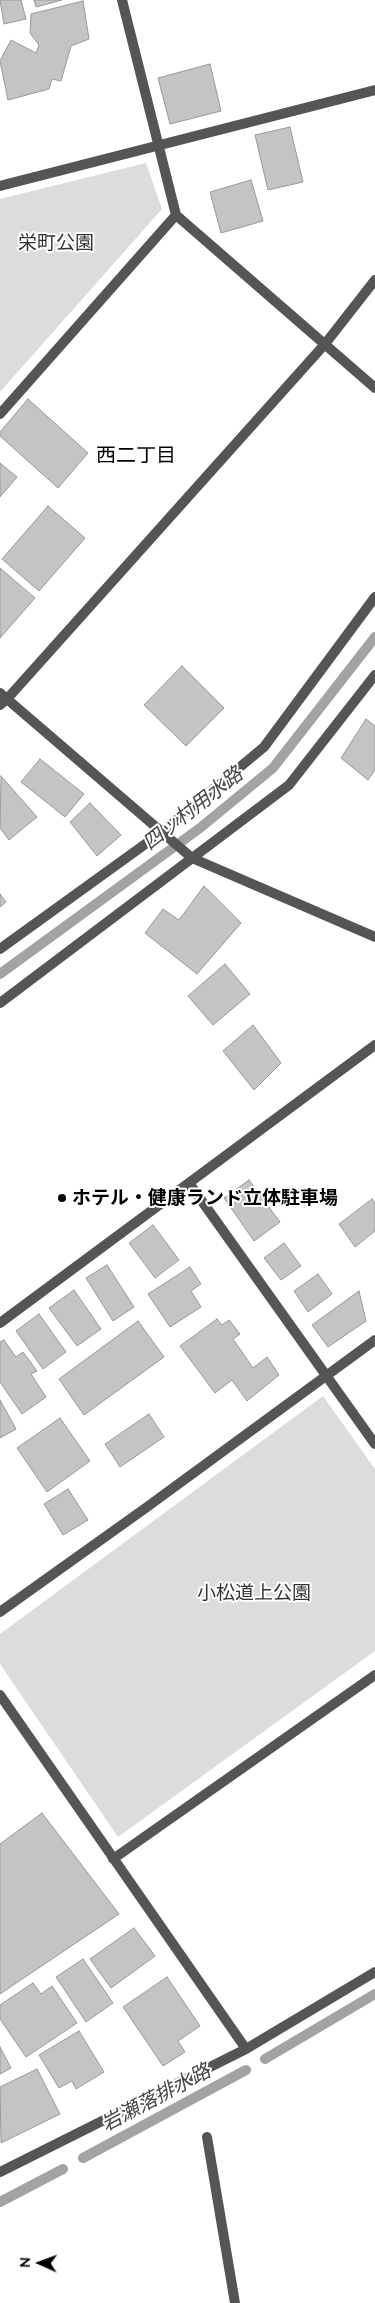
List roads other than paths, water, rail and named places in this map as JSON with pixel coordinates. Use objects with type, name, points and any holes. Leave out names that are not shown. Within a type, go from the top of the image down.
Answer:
[{"type":"street","points":[[122,0],[176,215],[375,388]]},
{"type":"street","points":[[0,186],[375,90]]},
{"type":"street","points":[[0,414],[176,215]]},
{"type":"street","points":[[375,280],[325,344],[2,699],[192,858],[375,937]]},
{"type":"street","points":[[0,949],[165,835],[264,748],[375,597]]},
{"type":"street","points":[[0,1003],[289,785],[375,675]]},
{"type":"street","points":[[0,1323],[375,1045]]},
{"type":"street","points":[[189,1183],[375,1444]]},
{"type":"street","points":[[0,1612],[148,1507],[375,1340]]},
{"type":"street","points":[[113,1860],[375,1675]]},
{"type":"street","points":[[0,1695],[246,2049]]},
{"type":"street","points":[[0,2172],[246,2049],[375,1972]]},
{"type":"street","points":[[207,2137],[235,2303]]},
{"type":"waterway","name":"四ッ村用水路","points":[[0,974],[200,828],[273,768],[375,637]]},
{"type":"waterway","name":"岩瀬落排水路","points":[[265,2059],[375,1994]]},
{"type":"waterway","name":"岩瀬落排水路","points":[[83,2158],[246,2070]]},
{"type":"waterway","name":"岩瀬落排水路","points":[[0,2202],[63,2169]]},
{"type":"place","name":"ホテル・健康ランド立体駐車場","points":[[62,1198]]},
{"type":"district","name":"西二丁目","points":[[136,456]]},
{"type":"park label","name":"栄町公園","points":[[56,243]]},
{"type":"park label","name":"小松道上公園","points":[[254,1593]]}]
